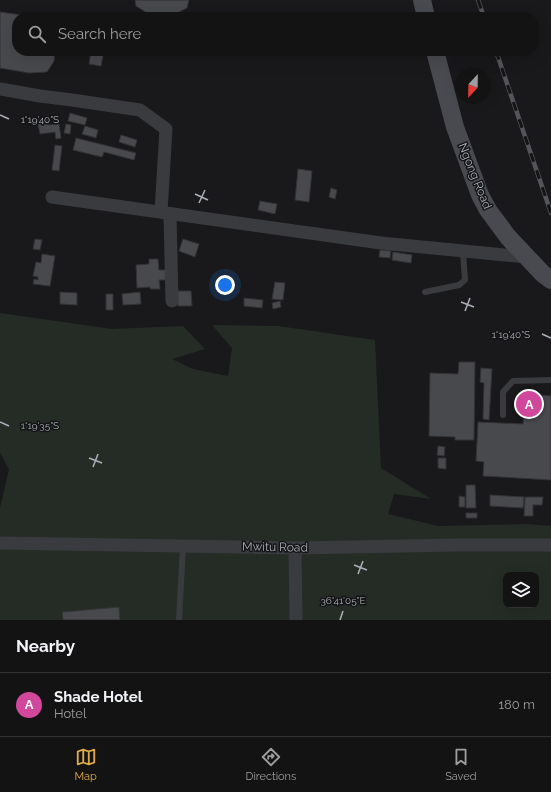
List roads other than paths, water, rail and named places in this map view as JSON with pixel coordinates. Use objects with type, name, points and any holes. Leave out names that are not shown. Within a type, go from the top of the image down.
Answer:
[{"type":"main road","points":[[422,0],[425,12]]},
{"type":"main road","name":"Ngong Road","points":[[436,56],[456,127],[480,195],[499,225],[526,257],[551,280]]},
{"type":"street","points":[[0,90],[140,110],[166,129],[166,213],[172,302]]},
{"type":"street","points":[[52,197],[381,243],[526,257]]},
{"type":"street","name":"Mwitu Road","points":[[0,543],[295,548],[551,544]]},
{"type":"street","points":[[295,548],[296,620]]},
{"type":"lane","points":[[425,292],[459,285],[464,280],[463,252]]},
{"type":"lane","points":[[503,415],[503,392],[513,381],[551,380]]},
{"type":"lane","points":[[179,620],[183,546]]},
{"type":"railway","points":[[478,0],[482,12]]},
{"type":"railway","points":[[498,56],[551,213]]},
{"type":"place","name":"Shade Hotel","points":[[529,404]]}]
